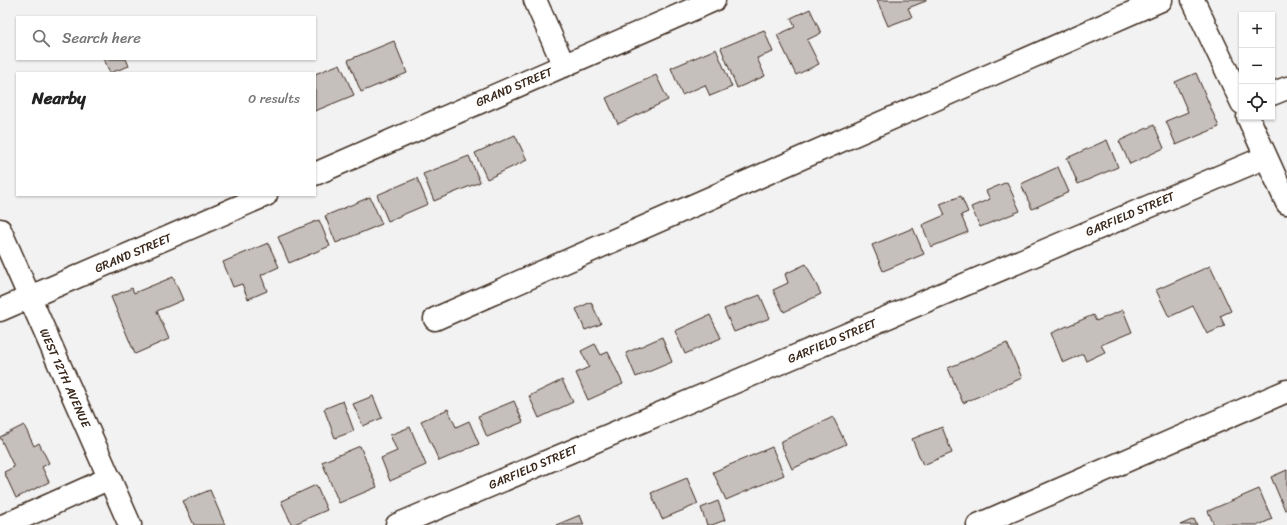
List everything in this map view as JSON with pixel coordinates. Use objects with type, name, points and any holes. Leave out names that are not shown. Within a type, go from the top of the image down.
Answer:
[{"type":"street","points":[[535,0],[564,66]]},
{"type":"street","name":"GRAND STREET","points":[[316,174],[714,0]]},
{"type":"street","points":[[435,319],[1161,0]]},
{"type":"street","points":[[1193,0],[1239,97]]},
{"type":"street","points":[[1275,93],[1287,88]]},
{"type":"street","points":[[1249,120],[1287,203]]},
{"type":"street","name":"GARFIELD STREET","points":[[397,525],[1266,157]]},
{"type":"street","name":"GRAND STREET","points":[[0,310],[264,196]]},
{"type":"street","name":"WEST 12TH AVENUE","points":[[0,230],[130,525]]},
{"type":"street","points":[[978,525],[1287,391]]},
{"type":"street","points":[[5,525],[110,478]]},
{"type":"building","points":[[877,0],[926,1],[908,8],[912,17],[888,26]]},
{"type":"building","points":[[810,9],[821,33],[807,40],[819,64],[796,75],[777,35],[795,27],[791,18]]},
{"type":"building","points":[[764,30],[773,52],[757,58],[765,76],[737,88],[721,48]]},
{"type":"building","points":[[394,41],[407,73],[361,92],[348,60]]},
{"type":"building","points":[[716,49],[732,87],[710,96],[705,85],[682,95],[671,68]]},
{"type":"building","points":[[104,60],[126,60],[129,66],[110,72]]},
{"type":"building","points":[[340,64],[354,95],[316,111],[316,74]]},
{"type":"building","points":[[1196,73],[1219,127],[1176,145],[1166,121],[1188,112],[1175,82]]},
{"type":"building","points":[[656,75],[668,100],[618,124],[606,98]]},
{"type":"building","points":[[1154,125],[1164,148],[1130,164],[1119,141]]},
{"type":"building","points":[[515,135],[527,160],[487,179],[475,153]]},
{"type":"building","points":[[1107,140],[1118,167],[1078,184],[1067,158]]},
{"type":"building","points":[[469,156],[480,182],[434,201],[423,174]]},
{"type":"building","points":[[1058,167],[1069,192],[1032,209],[1021,184]]},
{"type":"building","points":[[417,178],[428,204],[388,221],[377,195]]},
{"type":"building","points":[[1007,182],[1020,211],[980,227],[971,207],[990,199],[986,191]]},
{"type":"building","points":[[961,196],[968,212],[961,215],[968,232],[931,247],[922,225],[945,215],[940,204]]},
{"type":"building","points":[[370,197],[382,224],[336,243],[325,216]]},
{"type":"building","points":[[319,220],[330,246],[289,263],[278,237]]},
{"type":"building","points":[[913,228],[924,254],[883,271],[872,245]]},
{"type":"building","points":[[268,243],[279,267],[261,275],[267,291],[248,299],[242,284],[233,287],[223,262]]},
{"type":"building","points":[[806,264],[821,294],[784,312],[773,290],[788,283],[785,274]]},
{"type":"building","points":[[1210,266],[1231,311],[1220,316],[1225,326],[1207,334],[1193,306],[1169,317],[1156,290]]},
{"type":"building","points":[[173,277],[183,300],[157,311],[169,339],[135,354],[111,297],[132,288],[134,293]]},
{"type":"building","points":[[760,295],[770,318],[734,332],[724,309]]},
{"type":"building","points":[[591,302],[601,324],[585,330],[576,309]]},
{"type":"building","points":[[1123,310],[1132,332],[1101,345],[1105,352],[1086,361],[1083,354],[1063,363],[1051,333],[1093,315],[1096,321]]},
{"type":"building","points":[[710,315],[721,338],[685,354],[675,331]]},
{"type":"building","points":[[662,337],[672,362],[636,377],[626,353]]},
{"type":"building","points":[[1007,343],[1022,378],[963,403],[948,368]]},
{"type":"building","points":[[595,344],[601,355],[608,352],[623,384],[588,400],[576,373],[589,367],[581,351]]},
{"type":"building","points":[[562,380],[573,402],[539,418],[529,396]]},
{"type":"building","points":[[373,396],[382,418],[363,426],[353,404]]},
{"type":"building","points":[[343,401],[354,431],[335,438],[324,409]]},
{"type":"building","points":[[514,401],[523,422],[487,437],[478,416]]},
{"type":"building","points":[[448,409],[456,427],[469,421],[479,444],[439,461],[421,421]]},
{"type":"building","points":[[833,417],[846,444],[792,469],[780,442]]},
{"type":"building","points":[[24,425],[34,446],[39,443],[49,463],[42,467],[49,482],[16,498],[4,472],[14,467],[0,437]]},
{"type":"building","points":[[410,427],[426,465],[390,481],[381,458],[397,451],[390,435]]},
{"type":"building","points":[[942,427],[952,453],[923,465],[912,439]]},
{"type":"building","points":[[360,446],[377,487],[339,503],[322,462]]},
{"type":"building","points":[[772,447],[784,475],[726,500],[713,472]]},
{"type":"building","points":[[1287,470],[1287,509],[1285,510],[1271,477]]},
{"type":"building","points":[[687,478],[698,504],[662,519],[651,493]]},
{"type":"building","points":[[316,485],[327,510],[292,525],[281,501]]},
{"type":"building","points":[[1259,489],[1272,519],[1259,525],[1214,525],[1208,511]]},
{"type":"building","points":[[210,490],[225,525],[194,525],[183,501]]},
{"type":"building","points":[[718,501],[725,520],[712,525],[707,525],[701,508]]},
{"type":"building","points":[[580,515],[584,525],[556,525]]},
{"type":"building","points":[[1194,519],[1197,525],[1180,525]]}]
